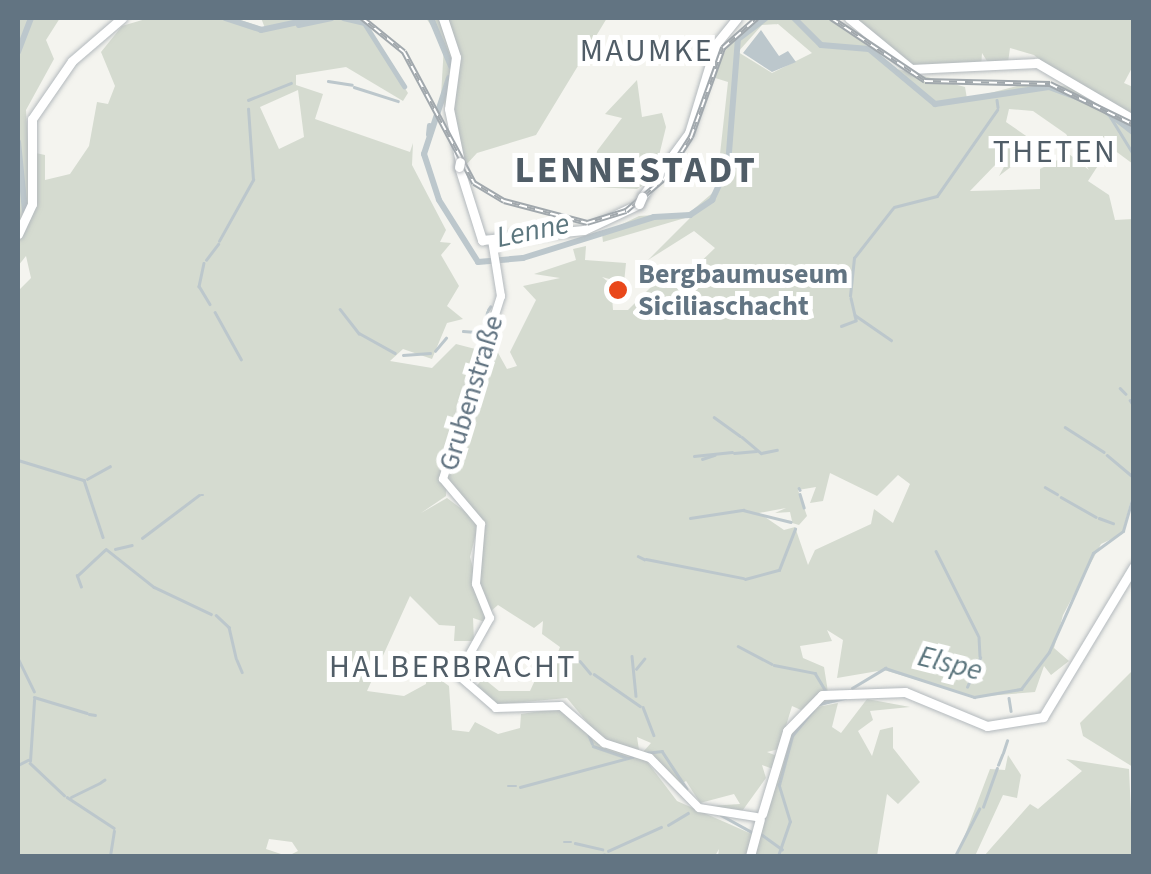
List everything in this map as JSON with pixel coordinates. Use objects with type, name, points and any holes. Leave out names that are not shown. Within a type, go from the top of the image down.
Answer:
[{"type":"main road","points":[[18,233],[32,207],[28,130],[64,70],[122,18]]},
{"type":"main road","points":[[443,18],[455,50],[452,87],[459,164],[478,237],[492,240],[608,224],[641,200],[692,127],[716,44],[737,18]]},
{"type":"main road","points":[[849,18],[898,64],[934,75],[1028,62],[1051,69],[1134,120]]},
{"type":"main road","name":"Grubenstraße","points":[[492,240],[501,296],[444,479],[482,530],[476,582],[490,624],[460,663],[458,676],[493,707],[541,701],[572,712],[601,741],[637,751],[700,808],[758,816]]},
{"type":"main road","points":[[750,856],[758,816],[789,728],[817,698],[851,692],[905,692],[985,726],[1042,717],[1134,566]]},
{"type":"shaded area","points":[[18,18],[60,18],[46,40],[54,59],[26,110],[31,195],[18,231]]},
{"type":"shaded area","points":[[149,18],[234,18],[265,28],[261,18],[360,18],[408,93],[403,101],[346,67],[296,75],[296,85],[323,94],[315,119],[410,152],[413,143],[412,165],[446,230],[440,242],[451,243],[441,255],[459,286],[447,306],[463,319],[447,323],[432,359],[403,349],[390,361],[432,368],[456,344],[483,351],[450,425],[446,496],[421,513],[447,498],[479,522],[470,557],[488,623],[473,618],[474,641],[454,641],[455,626],[439,625],[410,596],[367,691],[404,696],[426,684],[427,670],[449,686],[452,730],[469,732],[475,722],[498,734],[520,728],[521,714],[561,708],[608,748],[642,755],[677,801],[754,835],[747,856],[718,856],[719,849],[715,856],[288,856],[298,851],[292,842],[269,839],[266,849],[287,856],[18,856],[18,291],[31,278],[26,256],[18,266],[18,239],[32,212],[31,152],[45,155],[45,180],[70,174],[89,146],[97,102],[108,104],[115,86],[101,52],[122,26]],"holes":[[[298,90],[304,137],[279,149],[260,107]]]},
{"type":"shaded area","points":[[426,18],[607,18],[536,135],[477,153],[465,166],[441,96],[444,45]]},
{"type":"shaded area","points":[[760,18],[834,20],[897,69],[965,87],[967,99],[1032,82],[1070,87],[1034,55],[1010,48],[1008,63],[990,66],[982,53],[981,68],[912,69],[850,18],[1133,18],[1133,66],[1124,83],[1133,87],[1133,164],[1110,147],[1088,181],[1109,195],[1115,220],[1133,219],[1133,492],[1122,534],[1101,544],[1063,615],[1054,648],[1069,661],[1051,675],[1044,666],[1035,692],[974,697],[884,670],[837,678],[843,640],[827,630],[832,641],[800,646],[803,658],[824,667],[828,692],[801,710],[792,706],[779,749],[767,752],[777,756],[773,769],[762,765],[766,778],[740,814],[710,806],[740,804],[734,794],[700,803],[686,781],[678,786],[643,752],[651,743],[637,737],[639,750],[600,738],[567,698],[491,705],[475,688],[483,678],[499,691],[530,691],[536,678],[547,681],[560,647],[542,634],[543,621],[534,628],[498,605],[491,611],[479,593],[484,528],[445,485],[492,342],[507,369],[517,366],[510,352],[536,300],[523,286],[560,278],[534,274],[576,260],[573,249],[586,246],[585,260],[626,263],[624,283],[602,277],[611,284],[613,310],[628,310],[662,276],[688,274],[715,248],[694,231],[648,260],[692,216],[603,242],[602,234],[639,216],[689,213],[716,190],[728,82],[712,77],[732,38]],"holes":[[[778,24],[812,53],[772,73],[738,52],[762,25]],[[1009,109],[1033,111],[1066,134],[1089,170],[1069,154],[1040,169],[1040,189],[970,191],[998,162],[1005,165],[999,176],[1029,153],[1048,151],[1006,122]],[[830,473],[877,496],[898,475],[910,484],[893,523],[874,509],[871,524],[815,550],[808,565],[795,527],[784,530],[759,513],[786,508],[775,513],[790,512],[792,521],[782,520],[799,525],[807,516],[798,490],[816,487],[810,503],[823,501]]]},
{"type":"shaded area","points":[[761,30],[779,56],[788,51],[796,62],[772,72],[743,53]]},
{"type":"shaded area","points":[[637,80],[642,117],[662,113],[666,127],[656,168],[678,142],[649,181],[637,189],[592,187],[597,151],[622,118],[605,114]]},
{"type":"shaded area","points":[[1133,670],[1133,767],[1083,736],[1080,723]]},
{"type":"shaded area","points":[[847,698],[817,707],[838,703],[832,727],[841,733],[867,699],[910,707],[870,711],[873,720],[858,731],[872,756],[880,730],[893,727],[893,748],[920,782],[898,804],[887,794],[877,856],[751,856],[788,733],[816,699]]},
{"type":"shaded area","points":[[1008,755],[1021,775],[1017,798],[1003,795],[975,856],[957,856],[990,769],[1005,770]]},
{"type":"shaded area","points":[[1066,759],[1129,769],[1133,856],[984,856],[1030,804],[1038,809],[1082,771]]},
{"type":"waterway","name":"Lenne","points":[[18,52],[31,18]]},
{"type":"waterway","name":"Lenne","points":[[225,18],[261,30],[317,18]]},
{"type":"waterway","name":"Lenne","points":[[298,25],[331,18]]},
{"type":"waterway","points":[[343,18],[364,23],[404,86]]},
{"type":"waterway","name":"Lenne","points":[[431,18],[451,66]]},
{"type":"waterway","name":"Lenne","points":[[449,78],[424,154],[439,200],[478,262],[523,258],[654,217],[690,215],[712,200],[728,165],[738,39],[766,18]]},
{"type":"waterway","name":"Lenne","points":[[794,18],[821,45],[869,49],[935,104],[1049,87],[1098,105],[1134,133]]},
{"type":"waterway","points":[[328,81],[352,85]]},
{"type":"waterway","points":[[248,100],[291,83]]},
{"type":"waterway","points":[[354,87],[398,101]]},
{"type":"waterway","points":[[997,100],[998,107]]},
{"type":"waterway","points":[[219,241],[253,180],[248,109]]},
{"type":"waterway","points":[[894,207],[937,196],[997,110]]},
{"type":"waterway","points":[[1110,116],[1134,155]]},
{"type":"waterway","name":"Lenne","points":[[428,134],[429,125]]},
{"type":"waterway","name":"Lenne","points":[[18,142],[25,211]]},
{"type":"waterway","points":[[850,296],[854,258],[893,208]]},
{"type":"waterway","points":[[206,260],[218,244]]},
{"type":"waterway","points":[[204,263],[199,286],[210,304]]},
{"type":"waterway","points":[[851,298],[856,320]]},
{"type":"waterway","points":[[340,309],[359,333],[395,353]]},
{"type":"waterway","points":[[215,312],[241,359]]},
{"type":"waterway","points":[[483,330],[487,312]]},
{"type":"waterway","points":[[855,315],[891,340]]},
{"type":"waterway","points":[[841,326],[854,321]]},
{"type":"waterway","points":[[463,331],[476,332]]},
{"type":"waterway","points":[[435,351],[446,338]]},
{"type":"waterway","points":[[403,355],[430,353]]},
{"type":"waterway","points":[[1120,388],[1126,394]]},
{"type":"waterway","points":[[1130,400],[1134,406]]},
{"type":"waterway","points":[[714,417],[740,436]]},
{"type":"waterway","points":[[1065,427],[1104,452]]},
{"type":"waterway","points":[[742,437],[761,453],[777,450]]},
{"type":"waterway","points":[[734,453],[756,451]]},
{"type":"waterway","points":[[694,456],[732,452]]},
{"type":"waterway","points":[[702,459],[714,455]]},
{"type":"waterway","points":[[1107,455],[1134,478]]},
{"type":"waterway","points":[[18,460],[84,480],[103,537]]},
{"type":"waterway","points":[[87,479],[110,466]]},
{"type":"waterway","points":[[1045,487],[1057,494]]},
{"type":"waterway","name":"Elspe","points":[[852,688],[885,668],[974,697],[1021,689],[1049,652],[1093,553],[1123,531],[1134,493]]},
{"type":"waterway","points":[[800,494],[804,507]]},
{"type":"waterway","points":[[142,538],[199,495]]},
{"type":"waterway","points":[[1061,497],[1096,517]]},
{"type":"waterway","points":[[690,518],[743,510],[791,522]]},
{"type":"waterway","points":[[1099,518],[1113,523]]},
{"type":"waterway","points":[[745,579],[779,570],[795,529]]},
{"type":"waterway","points":[[115,549],[132,545]]},
{"type":"waterway","points":[[106,549],[154,587],[211,614]]},
{"type":"waterway","points":[[81,587],[77,576],[105,550]]},
{"type":"waterway","points":[[936,551],[978,635]]},
{"type":"waterway","points":[[638,556],[644,559]]},
{"type":"waterway","points":[[646,559],[743,578]]},
{"type":"waterway","points":[[216,615],[229,627],[236,658]]},
{"type":"waterway","points":[[979,637],[980,656]]},
{"type":"waterway","points":[[738,646],[772,664]]},
{"type":"waterway","points":[[632,656],[636,696]]},
{"type":"waterway","points":[[18,658],[34,691]]},
{"type":"waterway","points":[[967,687],[980,658]]},
{"type":"waterway","points":[[636,669],[644,659]]},
{"type":"waterway","points":[[237,660],[242,672]]},
{"type":"waterway","points":[[580,661],[590,673]]},
{"type":"waterway","points":[[774,665],[815,673],[826,691]]},
{"type":"waterway","points":[[594,674],[640,706]]},
{"type":"waterway","points":[[34,697],[87,713]]},
{"type":"waterway","name":"Elspe","points":[[819,704],[845,698]]},
{"type":"waterway","points":[[1009,698],[1011,711]]},
{"type":"waterway","points":[[30,761],[34,700]]},
{"type":"waterway","points":[[643,707],[654,735]]},
{"type":"waterway","name":"Elspe","points":[[778,856],[790,822],[779,785],[792,736],[813,710]]},
{"type":"waterway","points":[[89,714],[95,715]]},
{"type":"waterway","points":[[589,735],[592,743]]},
{"type":"waterway","points":[[1003,753],[1007,741]]},
{"type":"waterway","points":[[593,746],[627,758]]},
{"type":"waterway","points":[[646,753],[662,751],[687,789]]},
{"type":"waterway","points":[[998,765],[1002,755]]},
{"type":"waterway","points":[[520,787],[632,757]]},
{"type":"waterway","points":[[18,765],[28,760]]},
{"type":"waterway","points":[[30,763],[64,795]]},
{"type":"waterway","points":[[983,807],[997,768]]},
{"type":"waterway","points":[[71,797],[100,783]]},
{"type":"waterway","points":[[508,786],[516,786]]},
{"type":"waterway","points":[[67,797],[114,828]]},
{"type":"waterway","points":[[955,856],[979,809]]},
{"type":"waterway","points":[[668,825],[688,813]]},
{"type":"waterway","points":[[721,815],[753,833]]},
{"type":"waterway","points":[[608,851],[661,827]]},
{"type":"waterway","points":[[110,856],[114,831]]},
{"type":"waterway","points":[[761,834],[782,849]]},
{"type":"waterway","points":[[564,842],[571,842]]},
{"type":"waterway","points":[[575,843],[602,849]]},
{"type":"railway","points":[[362,18],[404,52],[474,183],[504,201],[587,223],[626,211],[664,179],[691,137],[723,48],[757,18]]},
{"type":"railway","points":[[831,18],[925,81],[1050,84],[1134,125]]},
{"type":"place","name":"Bergbaumuseum Siciliaschacht","points":[[618,290]]},
{"type":"district","name":"MAUMKE","points":[[647,51]]},
{"type":"district","name":"THETEN","points":[[1055,152]]},
{"type":"district","name":"LENNESTADT","points":[[636,171]]},
{"type":"district","name":"HALBERBRACHT","points":[[453,667]]}]
